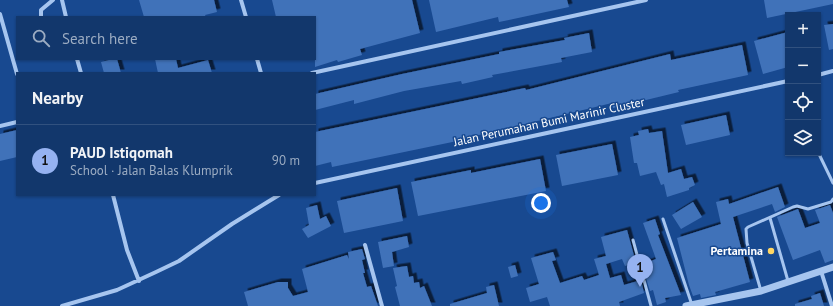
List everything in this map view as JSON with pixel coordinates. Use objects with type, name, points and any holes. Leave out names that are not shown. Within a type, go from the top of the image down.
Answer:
[{"type":"street","points":[[41,16],[41,10],[53,0]]},
{"type":"street","points":[[62,0],[66,16]]},
{"type":"street","points":[[241,0],[246,16]]},
{"type":"street","points":[[316,72],[646,0]]},
{"type":"street","points":[[0,14],[16,72]]},
{"type":"street","points":[[0,36],[5,34]]},
{"type":"street","points":[[77,60],[81,72]]},
{"type":"street","points":[[257,60],[261,72]]},
{"type":"street","points":[[821,73],[833,71]]},
{"type":"street","name":"Jalan Perumahan Bumi Marinir Cluster","points":[[316,184],[785,82]]},
{"type":"street","points":[[0,126],[16,122]]},
{"type":"street","points":[[113,196],[121,229],[139,281]]},
{"type":"street","points":[[62,306],[139,281],[179,261],[232,224],[277,196]]},
{"type":"street","points":[[365,245],[382,306]]},
{"type":"street","points":[[690,306],[761,291],[833,267]]},
{"type":"street","points":[[821,271],[832,306]]},
{"type":"lane","points":[[820,156],[833,183]]},
{"type":"lane","points":[[761,291],[747,243],[746,229],[797,206],[808,209],[831,202],[833,199]]},
{"type":"lane","points":[[770,218],[789,282]]},
{"type":"lane","points":[[663,219],[690,306]]},
{"type":"lane","points":[[633,240],[650,306]]},
{"type":"building","points":[[139,0],[214,0],[217,12],[206,16],[144,16]]},
{"type":"building","points":[[272,0],[412,0],[420,33],[360,49],[362,55],[338,62],[337,60],[315,67],[316,16],[276,16]]},
{"type":"building","points":[[429,0],[567,0],[569,7],[499,22],[498,17],[436,32]]},
{"type":"building","points":[[764,0],[833,0],[833,4],[795,12],[785,12],[785,14],[767,18]]},
{"type":"building","points":[[833,24],[833,49],[829,50],[824,25]]},
{"type":"building","points":[[589,33],[592,52],[561,58],[562,62],[492,75],[493,77],[462,84],[461,81],[404,91],[354,104],[354,100],[316,110],[316,94],[499,54],[499,52],[565,40],[564,38]]},
{"type":"building","points":[[785,33],[785,68],[763,74],[754,41]]},
{"type":"building","points":[[742,45],[748,75],[678,90],[679,92],[613,108],[612,103],[462,140],[332,167],[331,162],[316,166],[316,132],[525,88],[526,90],[670,54],[671,60]]},
{"type":"building","points":[[117,60],[121,72],[104,72],[101,62]]},
{"type":"building","points":[[155,60],[176,60],[178,68],[208,60],[212,72],[158,72]]},
{"type":"building","points":[[726,115],[730,135],[686,145],[681,125]]},
{"type":"building","points":[[648,129],[649,133],[662,131],[668,173],[681,169],[684,179],[692,177],[695,185],[689,188],[689,190],[667,197],[664,184],[661,185],[656,172],[640,176],[637,163],[634,163],[630,137],[639,135],[638,131]]},
{"type":"building","points":[[16,130],[16,157],[0,161],[0,134]]},
{"type":"building","points":[[612,144],[618,175],[562,186],[556,155]]},
{"type":"building","points":[[540,159],[546,191],[418,216],[411,182],[471,170],[471,173]]},
{"type":"building","points":[[778,187],[785,207],[775,212],[772,204],[733,217],[750,282],[715,292],[716,295],[701,298],[700,294],[693,296],[677,238],[721,224],[716,202],[728,199],[729,204]]},
{"type":"building","points":[[397,188],[403,221],[344,233],[337,201]]},
{"type":"building","points":[[693,202],[702,217],[681,229],[672,215]]},
{"type":"building","points":[[317,205],[320,219],[326,216],[331,226],[308,238],[302,229],[309,225],[306,208]]},
{"type":"building","points":[[830,205],[833,213],[833,260],[825,263],[820,250],[793,260],[777,217],[798,209],[805,228],[820,223],[815,210]]},
{"type":"building","points":[[655,219],[660,234],[658,235],[681,295],[665,298],[666,302],[657,305],[653,290],[650,291],[646,278],[650,276],[646,263],[656,259],[643,223]]},
{"type":"building","points":[[627,230],[636,263],[625,266],[622,259],[606,264],[610,278],[621,275],[624,285],[641,280],[644,293],[619,302],[620,306],[550,306],[547,297],[530,302],[526,288],[539,284],[531,258],[553,252],[556,260],[552,261],[560,283],[582,276],[584,280],[599,275],[594,259],[606,256],[601,237]]},
{"type":"building","points":[[407,236],[409,247],[392,252],[394,266],[383,268],[378,242]]},
{"type":"building","points":[[362,249],[365,259],[362,260],[365,273],[363,273],[367,287],[371,286],[378,306],[248,306],[244,292],[278,282],[288,282],[288,288],[293,296],[308,292],[302,269],[347,255],[349,259],[348,252]]},
{"type":"building","points":[[515,265],[518,276],[511,278],[508,267]]},
{"type":"building","points":[[407,266],[409,277],[413,276],[414,283],[419,282],[420,288],[424,286],[432,306],[400,306],[395,287],[397,286],[393,268]]},
{"type":"building","points":[[494,285],[499,306],[450,306],[450,304],[487,293],[486,287]]},
{"type":"building","points":[[820,293],[824,306],[795,306],[795,304],[812,299],[811,296]]},
{"type":"place","name":"Pertamina","points":[[771,251]]},
{"type":"place","name":"PAUD Istiqomah","points":[[640,287]]}]
